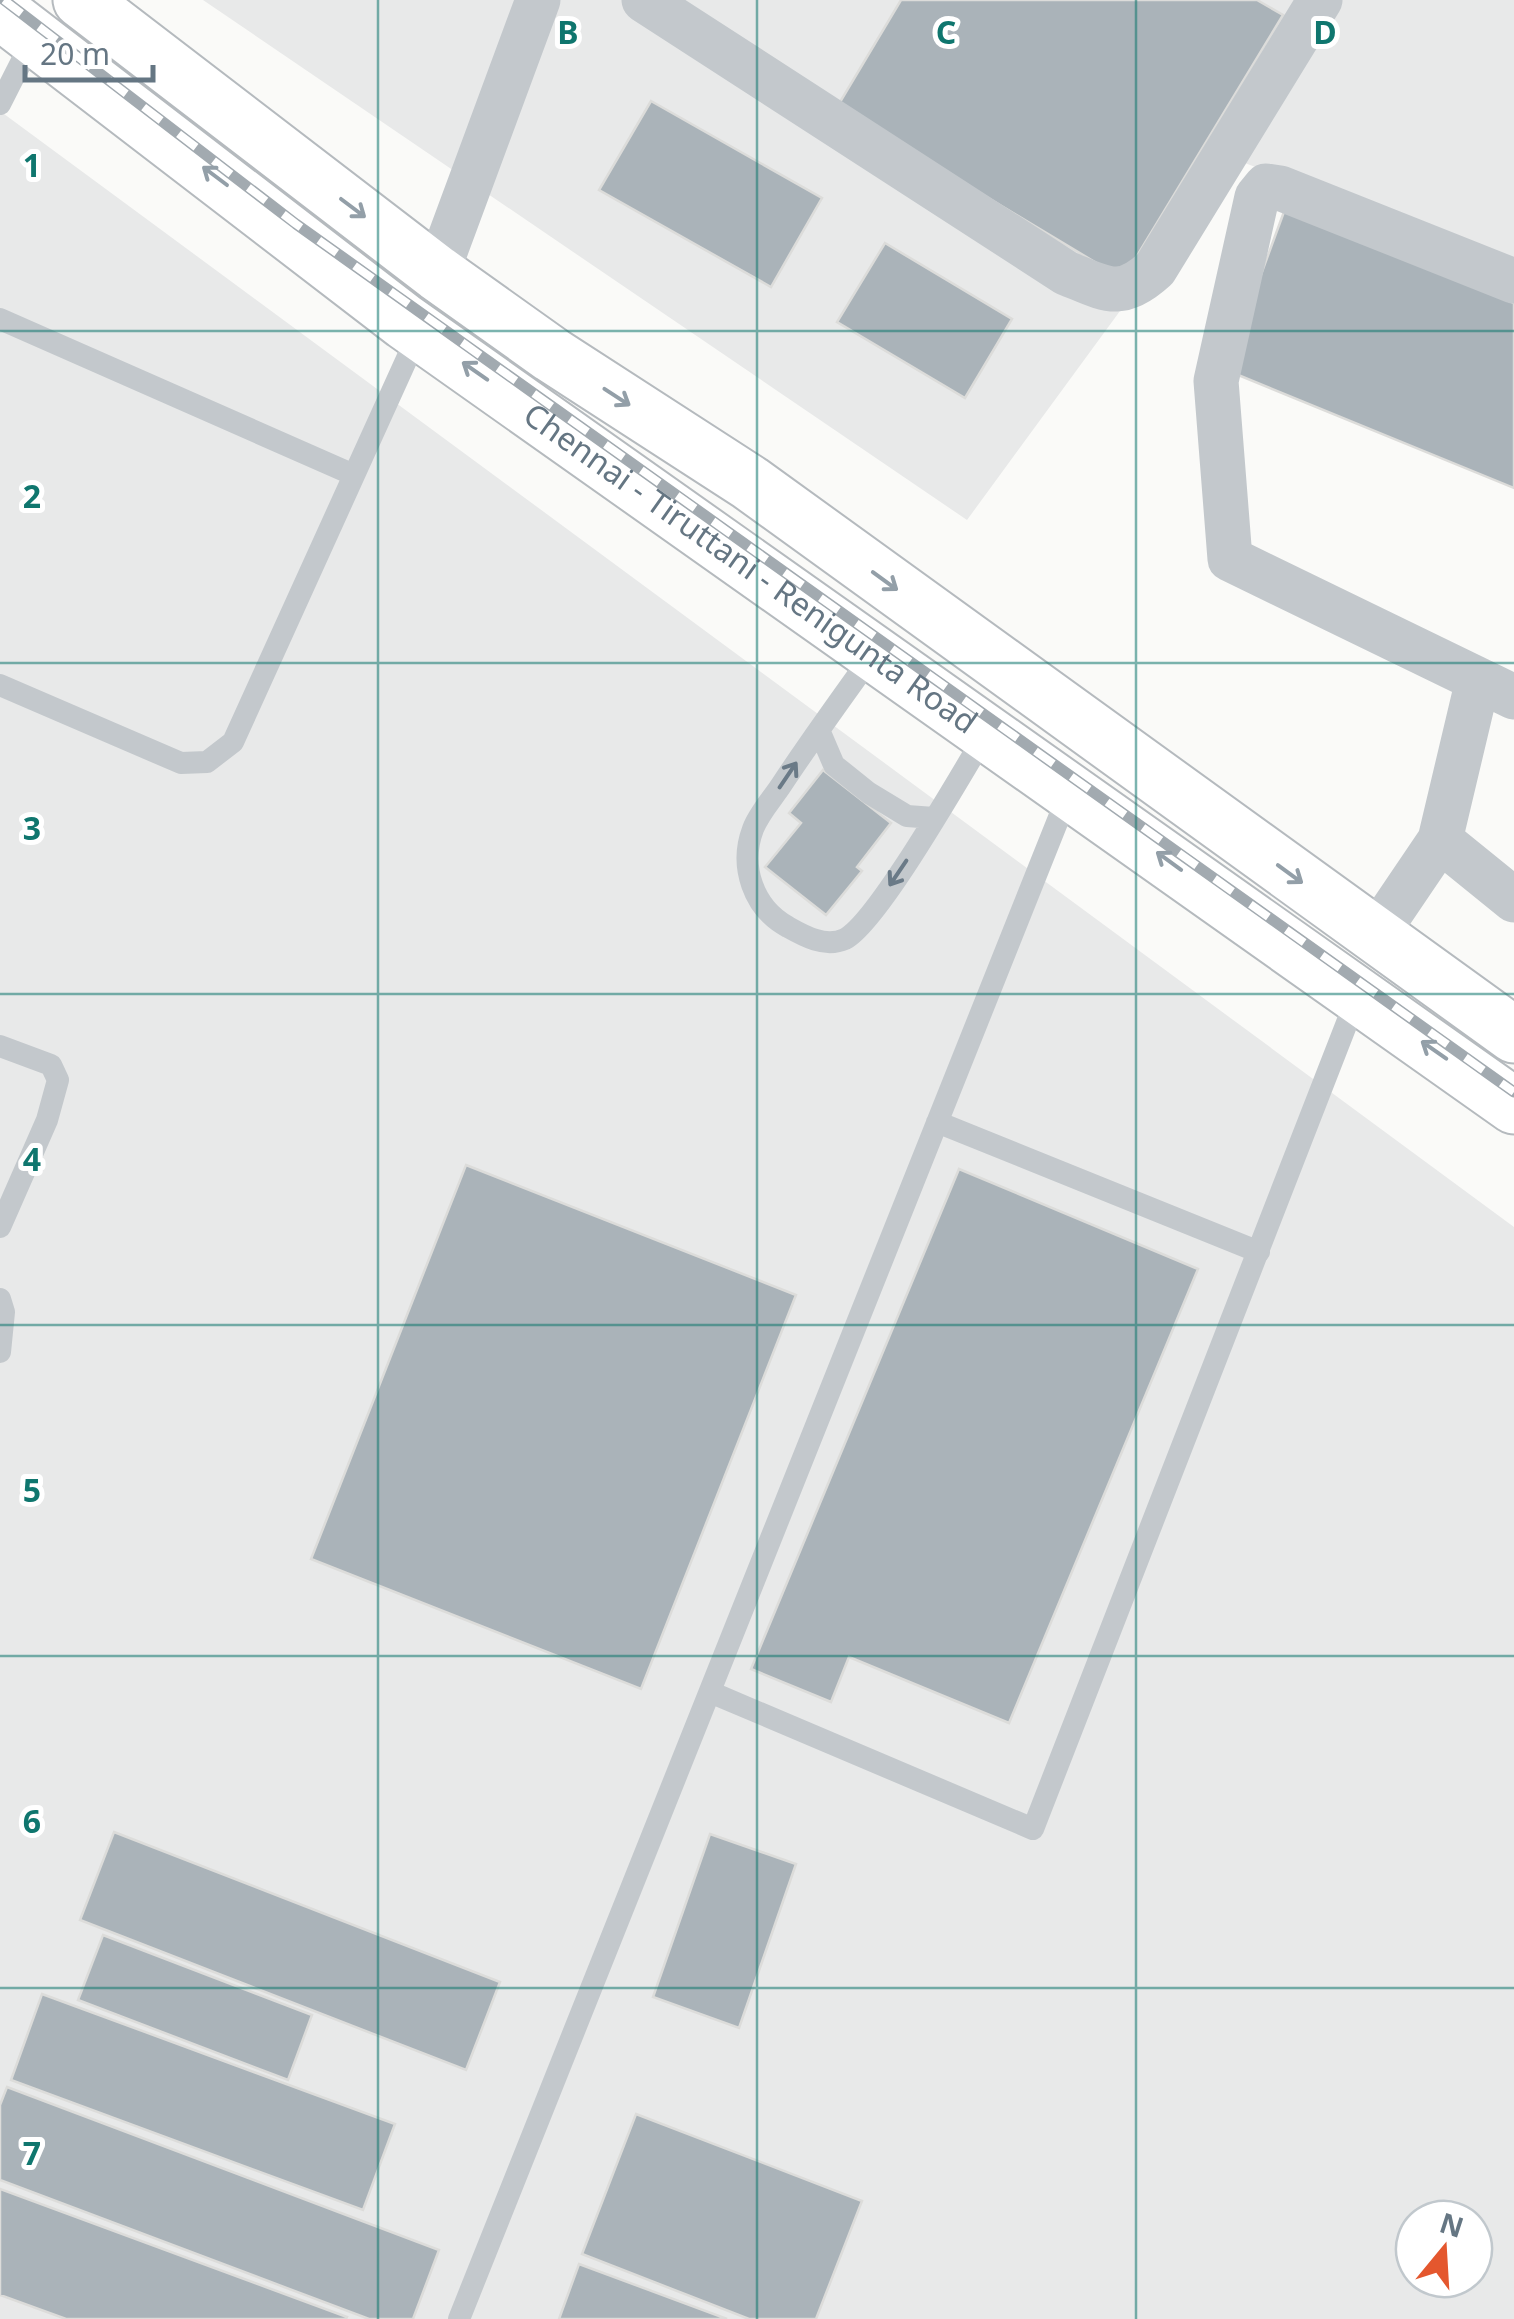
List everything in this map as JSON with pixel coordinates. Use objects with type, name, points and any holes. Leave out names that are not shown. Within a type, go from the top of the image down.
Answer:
[{"type":"main road","name":"Chennai - Tiruttani - Renigunta Road","points":[[81,0],[552,356],[750,483],[1514,1035]]},
{"type":"main road","name":"Chennai - Tiruttani - Renigunta Road","points":[[17,24],[419,331],[1514,1106]]},
{"type":"main road","points":[[102,90],[136,43]]},
{"type":"street","points":[[437,272],[538,0]]},
{"type":"street","points":[[644,0],[1066,272],[1106,289],[1134,288],[1156,269],[1320,0]]},
{"type":"street","points":[[1375,936],[1440,840],[1496,688],[1230,559],[1216,382],[1257,196],[1266,186],[1280,188],[1514,281]]},
{"type":"street","points":[[1440,840],[1514,900]]},
{"type":"lane","points":[[0,104],[17,24]]},
{"type":"lane","points":[[0,319],[354,475]]},
{"type":"lane","points":[[0,685],[181,762],[208,762],[234,742],[419,331]]},
{"type":"lane","points":[[874,652],[753,828],[746,863],[762,906],[778,922],[828,943],[845,938],[876,904],[987,732]]},
{"type":"lane","points":[[819,730],[834,765],[868,793],[906,816],[934,818]]},
{"type":"lane","points":[[459,2319],[1070,790]]},
{"type":"lane","points":[[710,1692],[1034,1828],[1357,997]]},
{"type":"lane","points":[[0,1046],[51,1065],[58,1080],[46,1120],[0,1227]]},
{"type":"lane","points":[[938,1122],[1259,1252]]},
{"type":"lane","points":[[0,1299],[4,1312],[0,1352]]},
{"type":"shaded area","points":[[203,0],[1514,0],[1514,268],[1232,158],[967,520]]},
{"type":"shaded area","points":[[0,111],[1514,1227],[1514,2319],[0,2319]]},
{"type":"building","points":[[901,0],[1257,0],[1283,15],[1123,279],[837,107]]},
{"type":"building","points":[[651,101],[822,198],[771,287],[599,190]]},
{"type":"building","points":[[1285,209],[1514,303],[1514,488],[1226,370]]},
{"type":"building","points":[[885,243],[1012,319],[965,398],[837,322]]},
{"type":"building","points":[[823,770],[891,823],[857,867],[862,871],[826,915],[765,867],[801,823],[789,813]]},
{"type":"building","points":[[466,1165],[796,1295],[641,1689],[311,1559]]},
{"type":"building","points":[[959,1169],[1198,1269],[1009,1723],[849,1657],[831,1702],[751,1669]]},
{"type":"building","points":[[114,1832],[500,1982],[466,2070],[80,1920]]},
{"type":"building","points":[[710,1834],[796,1864],[739,2028],[653,1997]]},
{"type":"building","points":[[103,1935],[312,2015],[288,2080],[78,2000]]},
{"type":"building","points":[[42,1994],[395,2124],[363,2210],[11,2080]]},
{"type":"building","points":[[7,2087],[439,2250],[413,2319],[369,2319],[0,2180],[0,2105]]},
{"type":"building","points":[[636,2114],[862,2201],[816,2319],[749,2319],[582,2254]]},
{"type":"building","points":[[0,2189],[347,2317],[66,2319],[0,2295]]},
{"type":"building","points":[[579,2264],[727,2319],[559,2319]]},
{"type":"railway","points":[[4,0],[296,224],[1514,1092]]}]
